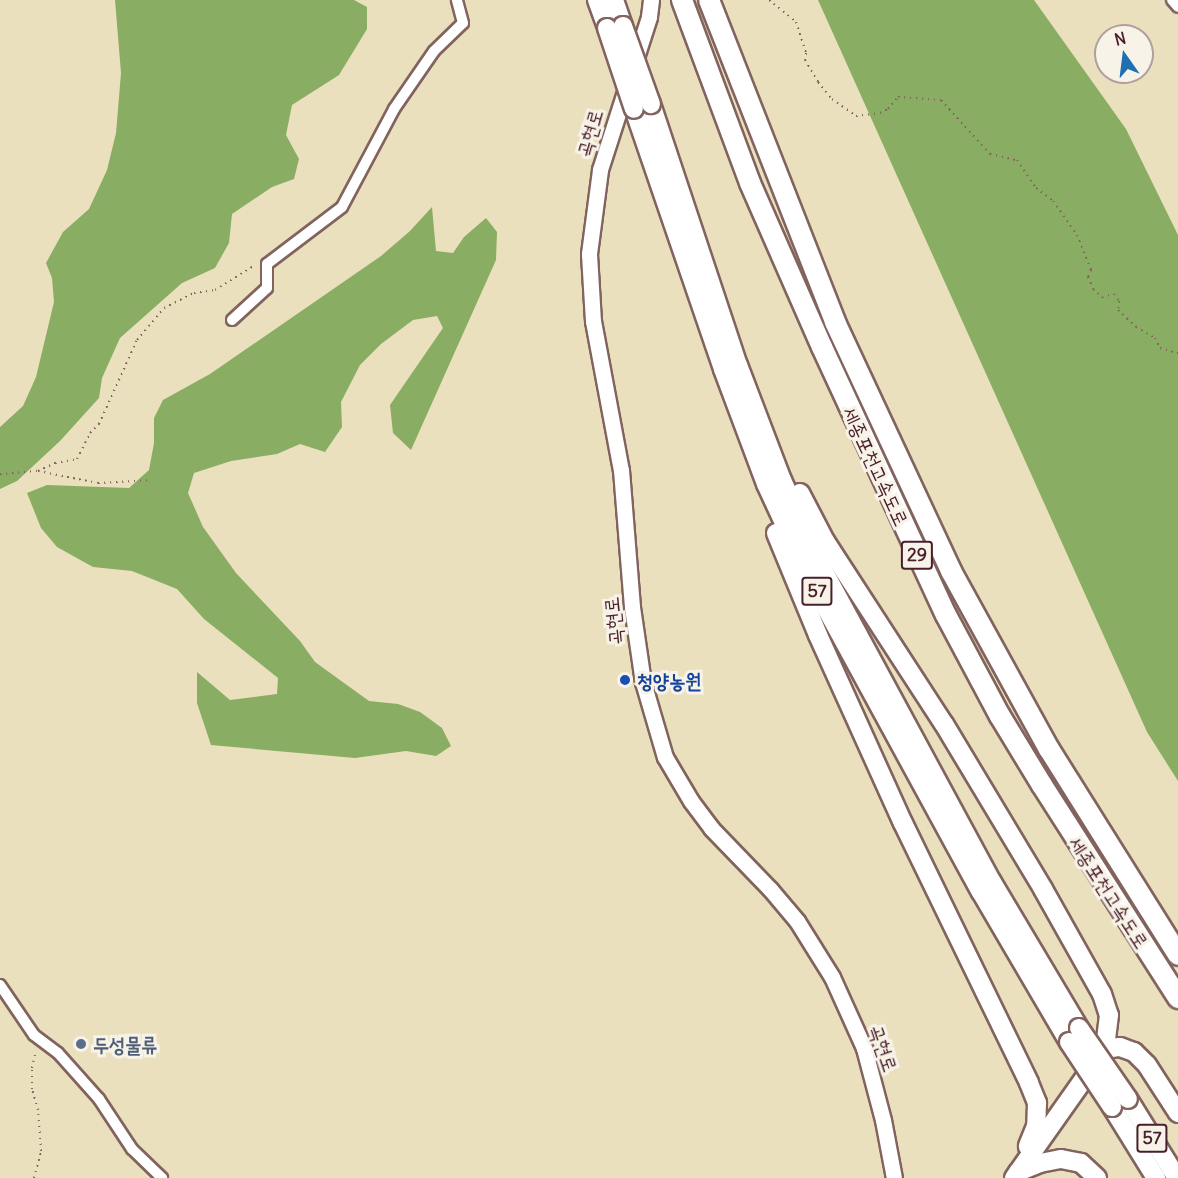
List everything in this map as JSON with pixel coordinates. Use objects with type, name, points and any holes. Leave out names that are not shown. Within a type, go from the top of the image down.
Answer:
[{"type":"highway","name":"57","points":[[597,0],[615,27],[730,367],[822,568],[1074,1035],[1120,1103],[1177,1178]]},
{"type":"highway","name":"57","points":[[614,0],[615,27]]},
{"type":"highway","name":"세종포천고속도로","points":[[682,0],[750,183],[807,314],[946,615],[1000,716],[1042,786],[1178,998]]},
{"type":"highway","name":"세종포천고속도로","points":[[708,0],[835,322],[951,571],[1049,750],[1178,955]]},
{"type":"highway","points":[[730,367],[825,541],[944,724],[1043,889],[1102,994],[1109,1015],[1105,1049],[1016,1175]]},
{"type":"highway","points":[[730,367],[758,489],[818,635],[908,834],[1037,1103],[1036,1126],[1016,1175]]},
{"type":"highway","points":[[1105,1049],[1120,1047],[1134,1052],[1147,1065],[1178,1113]]},
{"type":"highway","name":"57","points":[[1120,1103],[1156,1178]]},
{"type":"highway","points":[[1016,1175],[1040,1163],[1061,1160],[1081,1163],[1097,1178]]},
{"type":"main road","name":"곡현로","points":[[651,0],[649,17],[600,170],[589,254],[593,321],[621,470],[632,607],[643,682],[665,757],[691,801],[711,828],[797,921],[832,977],[869,1066],[894,1178]]},
{"type":"street","points":[[232,320],[267,288],[267,264],[342,207],[394,109],[434,51],[463,23],[457,0]]},
{"type":"street","points":[[1172,0],[1178,7]]},
{"type":"street","points":[[0,986],[25,1024],[39,1039],[58,1053],[99,1099],[132,1149],[162,1178]]},
{"type":"path","points":[[769,0],[796,22],[806,53],[805,60],[818,82],[832,99],[856,116],[880,113],[888,109],[898,97],[941,100],[990,154],[1017,160],[1036,188],[1053,201],[1077,236],[1091,270],[1088,277],[1093,289],[1102,297],[1114,294],[1119,301],[1118,310],[1136,327],[1155,338],[1160,348],[1178,353]]},
{"type":"path","points":[[38,471],[55,463],[77,459],[90,433],[99,424],[137,340],[164,308],[194,293],[215,291],[251,266],[267,264]]},
{"type":"path","points":[[0,474],[38,471],[98,483],[151,480]]},
{"type":"path","points":[[34,1178],[41,1151],[38,1110],[32,1089],[32,1068],[39,1039]]},
{"type":"green space","points":[[115,0],[354,0],[367,7],[367,29],[339,75],[292,105],[286,135],[299,159],[294,179],[272,187],[232,214],[229,243],[215,268],[182,283],[120,338],[102,378],[99,398],[60,441],[17,481],[0,489],[0,427],[23,406],[36,377],[54,302],[52,278],[46,263],[63,232],[89,209],[107,170],[116,133],[121,73]]},
{"type":"green space","points":[[818,0],[1034,0],[1126,129],[1178,235],[1178,781],[1147,732]]},
{"type":"green space","points":[[432,207],[436,251],[453,253],[464,237],[486,218],[497,232],[496,260],[411,450],[393,433],[390,405],[443,328],[437,316],[413,320],[381,344],[360,365],[341,402],[342,427],[325,452],[300,444],[277,454],[231,461],[194,473],[188,493],[203,527],[236,573],[300,641],[315,662],[369,701],[398,704],[420,712],[442,728],[451,746],[436,756],[406,751],[355,758],[211,745],[197,703],[197,672],[230,700],[277,694],[278,678],[204,619],[177,589],[132,571],[93,567],[57,547],[41,528],[27,493],[47,485],[129,488],[149,470],[154,443],[154,418],[163,400],[210,374],[381,256],[410,231]]},
{"type":"place","name":"청양농원","points":[[625,680]]},
{"type":"place","name":"두성물류","points":[[81,1044]]}]
